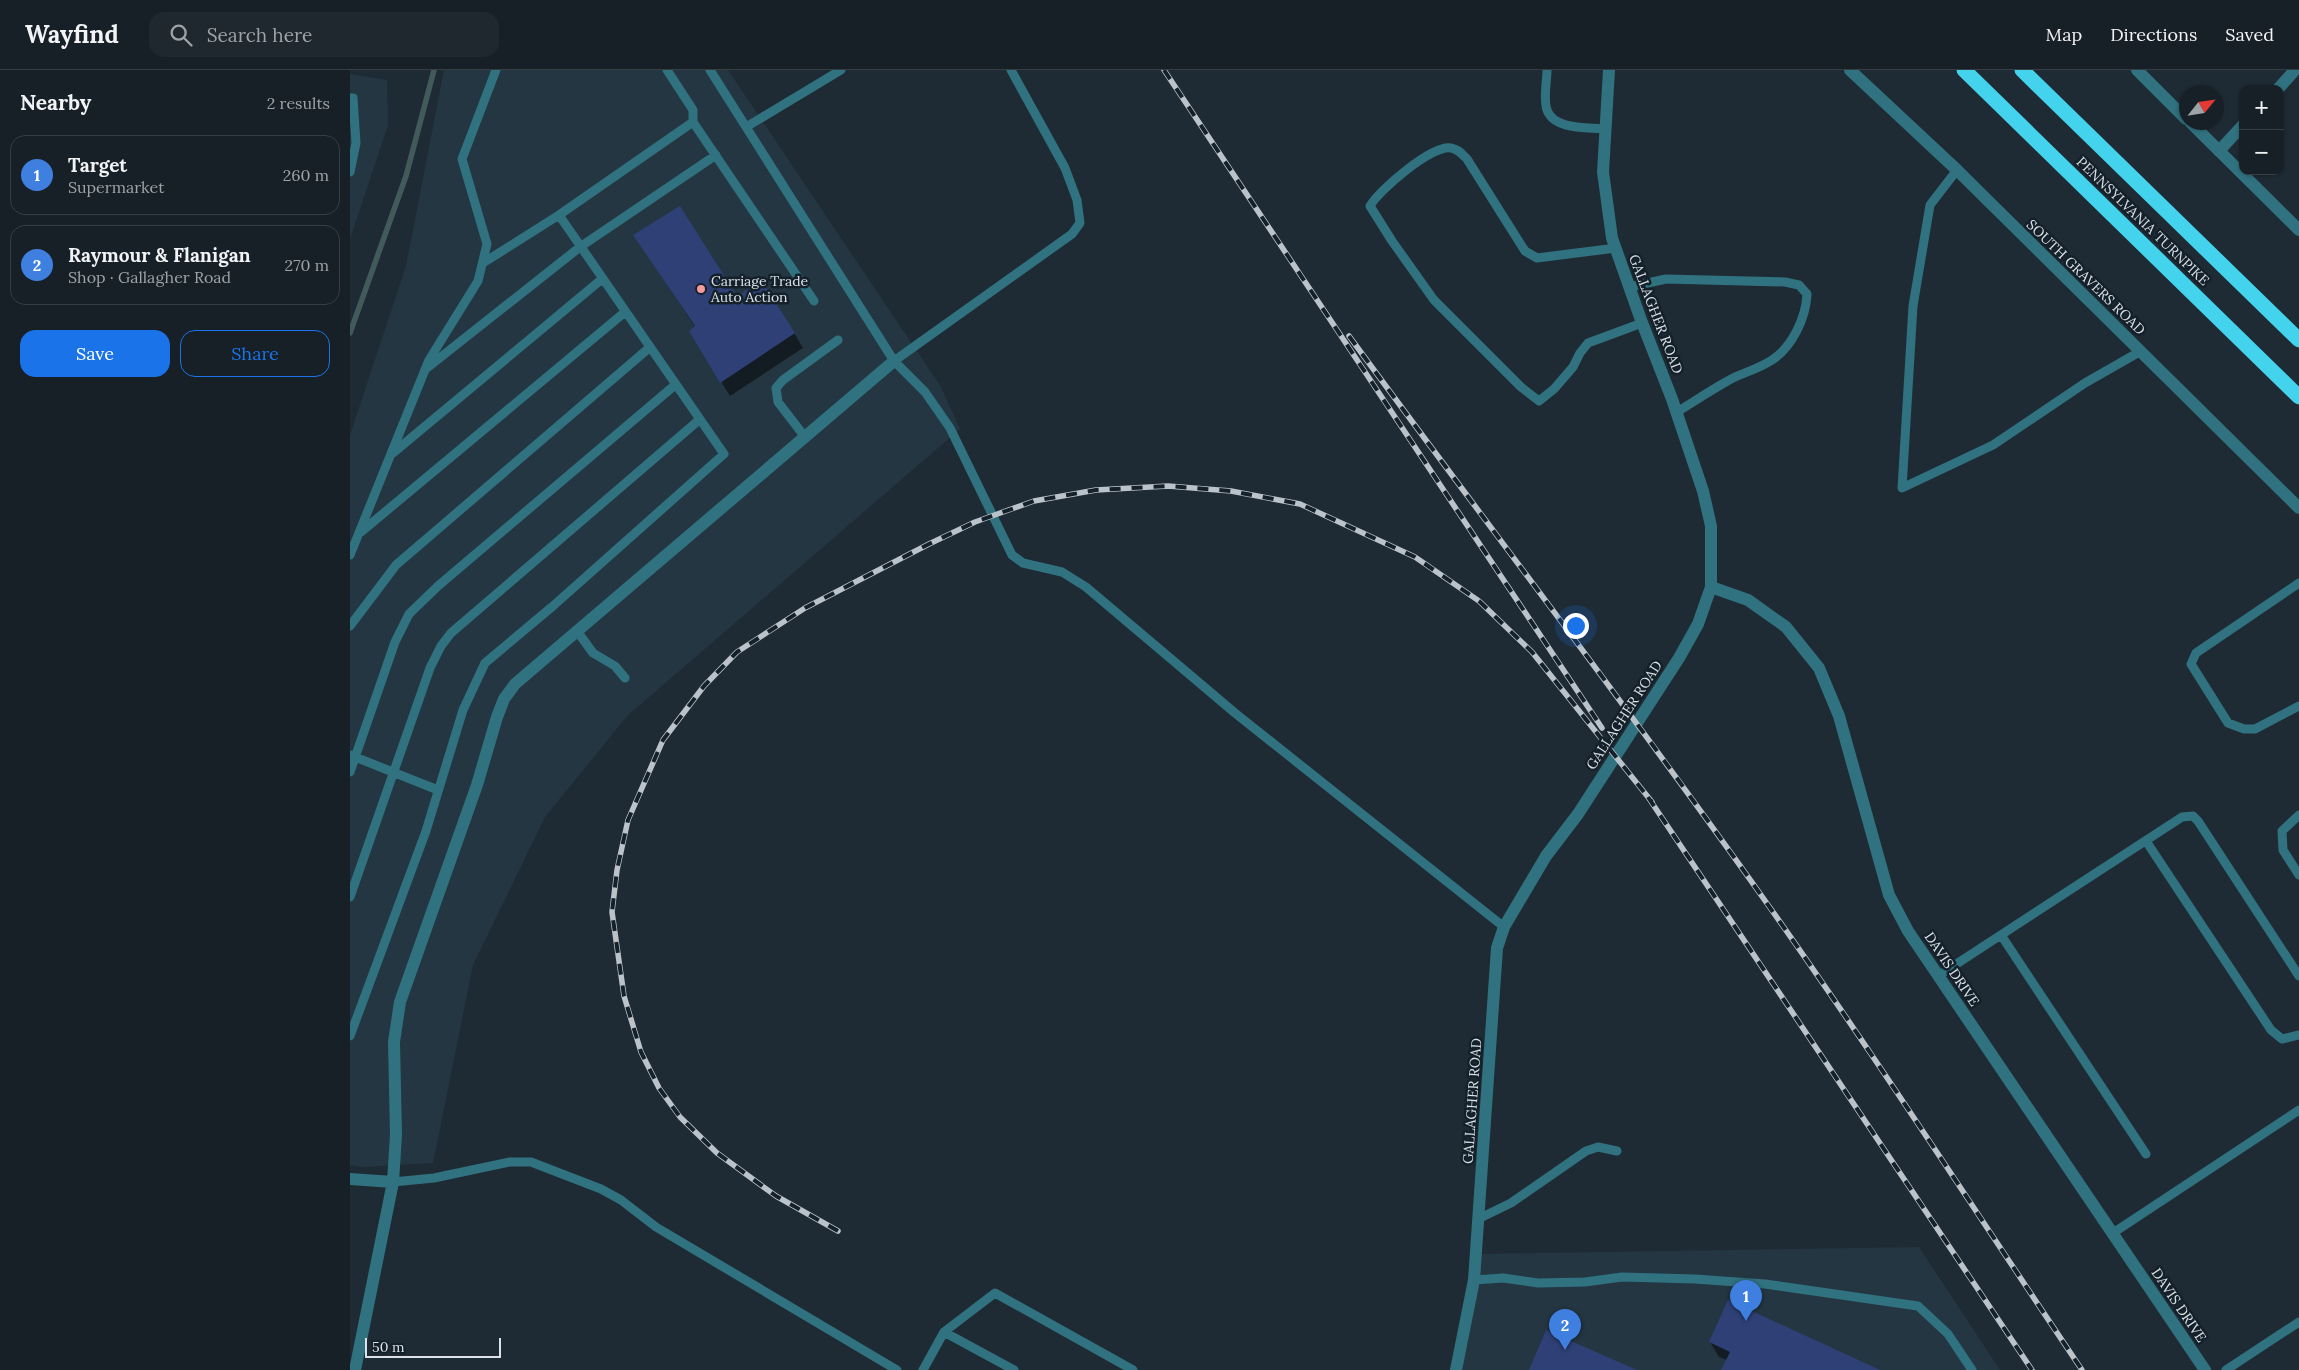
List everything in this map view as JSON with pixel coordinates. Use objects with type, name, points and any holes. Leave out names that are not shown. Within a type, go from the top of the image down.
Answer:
[{"type":"highway","name":"PENNSYLVANIA TURNPIKE","points":[[1964,70],[2299,396]]},
{"type":"highway","name":"PENNSYLVANIA TURNPIKE","points":[[2022,70],[2299,340]]},
{"type":"street","name":"GALLAGHER ROAD","points":[[1456,1370],[1474,1280],[1497,948],[1504,927],[1546,856],[1578,814],[1679,658],[1698,624],[1710,587],[1711,526],[1704,491],[1677,412],[1642,323],[1612,238],[1603,172],[1609,70]]},
{"type":"street","name":"SOUTH GRAVERS ROAD","points":[[1850,70],[1956,170],[2299,508]]},
{"type":"street","points":[[2137,70],[2179,112]]},
{"type":"street","points":[[2282,85],[2295,70]]},
{"type":"street","points":[[2198,130],[2299,230]]},
{"type":"street","points":[[2219,151],[2239,130]]},
{"type":"street","points":[[358,1368],[393,1182],[396,1135],[394,1042],[400,1002],[473,794],[504,699],[515,684],[894,361]]},
{"type":"street","name":"DAVIS DRIVE","points":[[1710,587],[1748,600],[1786,627],[1819,668],[1839,716],[1889,895],[1908,931],[2205,1370]]},
{"type":"street","points":[[350,1178],[393,1182]]},
{"type":"lane","points":[[350,555],[425,370],[478,280],[487,244],[462,159],[496,70]]},
{"type":"lane","points":[[667,70],[693,110],[694,122],[814,301]]},
{"type":"lane","points":[[710,70],[894,361],[925,392],[950,428],[1012,555],[1023,563],[1062,572],[1086,587],[1235,714],[1504,927]]},
{"type":"lane","points":[[746,127],[841,70]]},
{"type":"lane","points":[[894,361],[1072,234],[1080,223],[1077,200],[1065,168],[1011,70]]},
{"type":"lane","points":[[1547,70],[1546,109],[1552,119],[1565,125],[1605,129]]},
{"type":"lane","points":[[350,98],[353,98],[356,144],[350,172]]},
{"type":"lane","points":[[483,263],[559,215],[694,122]]},
{"type":"lane","points":[[1616,248],[1536,258],[1526,251],[1467,159],[1461,152],[1450,147],[1440,150],[1396,177],[1376,196],[1370,206],[1392,241],[1434,300],[1521,387],[1538,401],[1554,389],[1573,367],[1580,352],[1588,343],[1642,323]]},
{"type":"lane","points":[[425,370],[580,247],[716,155]]},
{"type":"lane","points":[[1956,170],[1930,205],[1913,306],[1902,488],[1993,445],[2085,383],[2141,351]]},
{"type":"lane","points":[[350,1036],[426,831],[463,710],[485,663],[553,606],[724,454],[559,215]]},
{"type":"lane","points":[[1629,287],[1666,278],[1785,282],[1799,285],[1807,294],[1806,306],[1792,340],[1772,360],[1733,378],[1677,412]]},
{"type":"lane","points":[[391,454],[602,279]]},
{"type":"lane","points":[[359,534],[625,312]]},
{"type":"lane","points":[[805,437],[778,402],[776,388],[783,380],[838,340]]},
{"type":"lane","points":[[350,626],[396,565],[649,348]]},
{"type":"lane","points":[[350,772],[353,756],[396,642],[409,614],[438,586],[675,385]]},
{"type":"lane","points":[[350,897],[430,668],[441,646],[451,633],[699,420]]},
{"type":"lane","points":[[2299,583],[2196,653],[2191,664],[2228,723],[2244,730],[2255,729],[2299,706]]},
{"type":"lane","points":[[577,631],[593,653],[615,666],[625,678]]},
{"type":"lane","points":[[353,756],[438,790]]},
{"type":"lane","points":[[2299,815],[2282,831],[2283,850],[2299,875]]},
{"type":"lane","points":[[1938,976],[2182,817],[2193,816],[2299,976]]},
{"type":"lane","points":[[2146,841],[2271,1030],[2282,1039],[2299,1034]]},
{"type":"lane","points":[[2001,935],[2146,1154]]},
{"type":"lane","points":[[2113,1233],[2299,1110]]},
{"type":"lane","points":[[1478,1219],[1511,1203],[1586,1151],[1598,1147],[1617,1151]]},
{"type":"lane","points":[[393,1182],[434,1178],[510,1162],[531,1162],[576,1178],[621,1200],[656,1227],[897,1370]]},
{"type":"lane","points":[[1474,1280],[1503,1278],[1538,1282],[1584,1282],[1622,1277],[1695,1279],[1765,1284],[1918,1306],[1948,1334],[1972,1370]]},
{"type":"lane","points":[[923,1370],[944,1332],[995,1293],[1133,1370]]},
{"type":"lane","points":[[2226,1370],[2299,1322]]},
{"type":"lane","points":[[944,1332],[1014,1370]]},
{"type":"shaded area","points":[[444,70],[728,70],[941,387],[960,429],[627,716],[545,817],[473,965],[433,1163],[363,1167],[350,1165],[350,435],[406,266]]},
{"type":"shaded area","points":[[350,74],[387,80],[388,125],[350,239]]},
{"type":"shaded area","points":[[1919,1247],[2000,1370],[1454,1370],[1475,1254]]},
{"type":"building","name":"Carriage Trade Auto Action","points":[[680,206],[737,296],[762,281],[795,333],[720,383],[689,331],[695,326],[633,235]]},
{"type":"building","points":[[1728,1300],[1880,1370],[1721,1370],[1730,1352],[1709,1342]]},
{"type":"building","points":[[1546,1330],[1637,1370],[1529,1370]]},
{"type":"waterway","points":[[350,333],[406,176],[434,70]]},
{"type":"railway","points":[[1164,70],[1602,728]]},
{"type":"railway","points":[[1349,336],[1659,754],[1761,895],[1883,1072],[2082,1370]]},
{"type":"railway","points":[[838,1231],[776,1196],[717,1153],[680,1117],[659,1088],[641,1052],[624,996],[612,912],[617,870],[628,820],[663,740],[704,686],[737,652],[805,608],[975,522],[1034,501],[1096,490],[1168,486],[1231,491],[1300,504],[1415,557],[1479,601],[1532,652],[1652,802]]},
{"type":"railway","points":[[1648,797],[2032,1370]]},
{"type":"place","name":"Carriage Trade Auto Action","points":[[701,289]]},
{"type":"place","name":"Target","points":[[1746,1321]]},
{"type":"place","name":"Raymour & Flanigan","points":[[1565,1350]]}]
